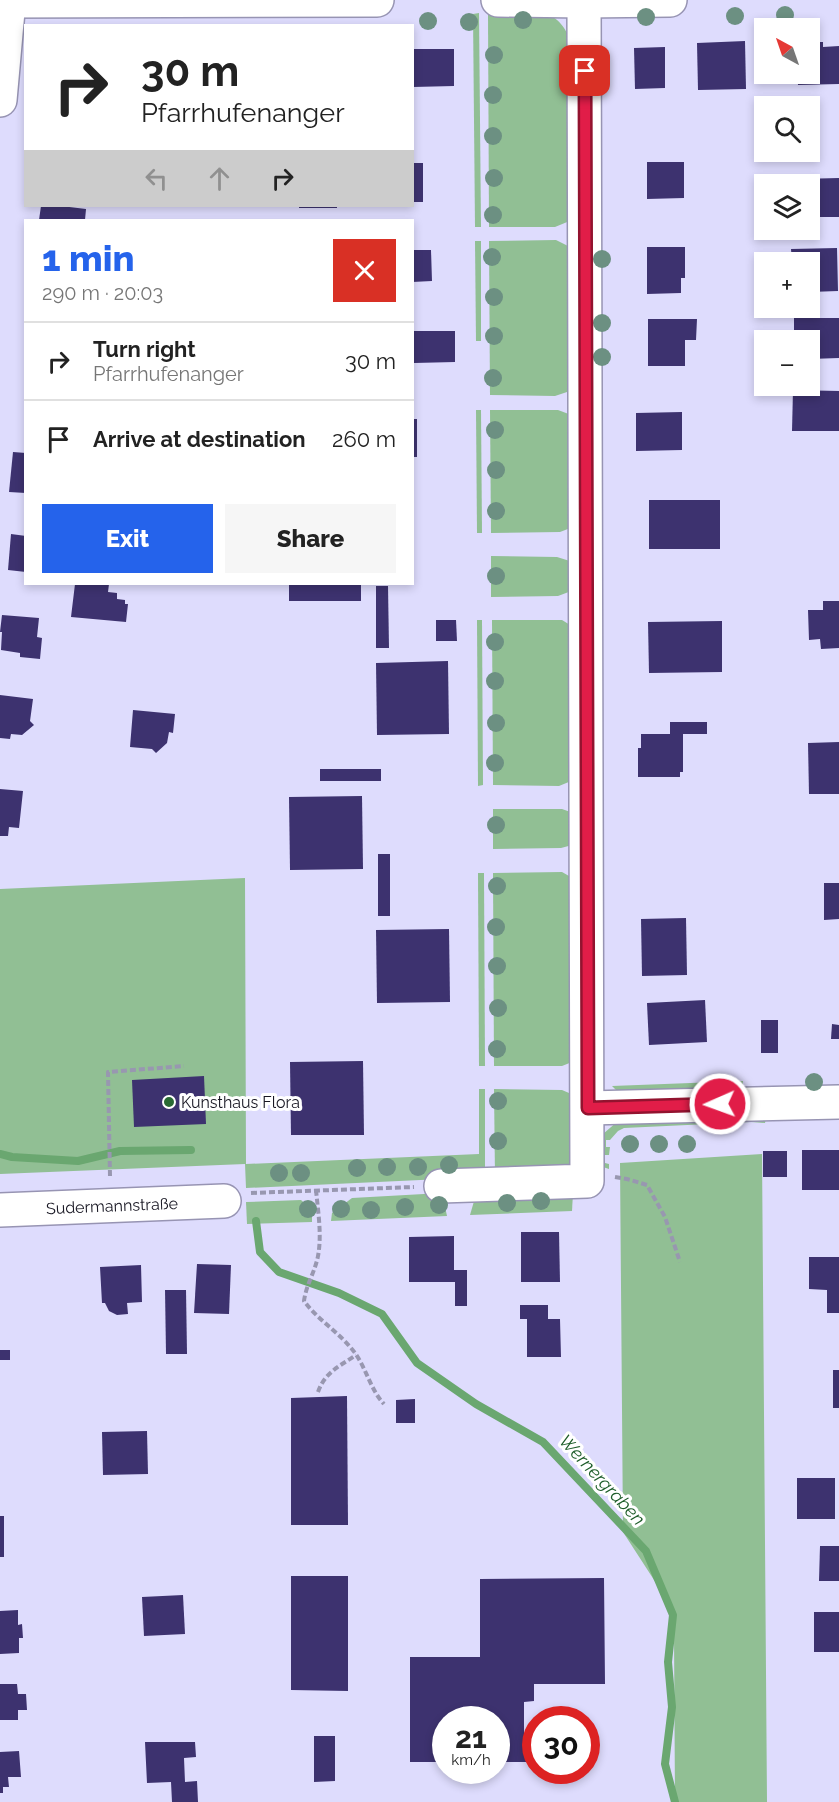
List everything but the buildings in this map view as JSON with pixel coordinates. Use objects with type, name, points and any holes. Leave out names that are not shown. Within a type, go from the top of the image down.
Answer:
[{"type":"street","points":[[0,100],[9,0]]},
{"type":"street","points":[[0,2],[9,0],[377,0]]},
{"type":"street","points":[[498,0],[670,0]]},
{"type":"street","points":[[441,1186],[587,1178],[584,1]]},
{"type":"street","points":[[588,1108],[839,1102]]},
{"type":"street","name":"Sudermannstraße","points":[[0,1210],[224,1201]]},
{"type":"path","points":[[110,1180],[108,1072],[184,1066]]},
{"type":"path","points":[[587,1178],[627,1179],[647,1185],[664,1217],[680,1262]]},
{"type":"path","points":[[224,1201],[252,1192],[441,1186]]},
{"type":"path","points":[[316,1190],[319,1224],[318,1253],[304,1301],[356,1355],[364,1366],[376,1396],[384,1404]]},
{"type":"path","points":[[318,1392],[327,1374],[356,1355]]},
{"type":"green space","points":[[544,12],[554,17],[571,41],[572,220],[555,227],[489,227],[488,14]]},
{"type":"green space","points":[[479,13],[481,227],[475,227],[473,14]]},
{"type":"green space","points":[[556,240],[572,248],[573,390],[555,396],[490,395],[489,241]]},
{"type":"green space","points":[[475,241],[481,241],[481,341],[476,341]]},
{"type":"green space","points":[[476,410],[481,410],[482,533],[477,533]]},
{"type":"green space","points":[[490,410],[558,410],[574,416],[573,527],[560,532],[491,533]]},
{"type":"green space","points":[[491,556],[557,557],[573,562],[574,590],[558,596],[491,597]]},
{"type":"green space","points":[[477,620],[482,620],[483,785],[478,786]]},
{"type":"green space","points":[[492,620],[562,620],[575,628],[576,779],[559,786],[493,785]]},
{"type":"green space","points":[[493,809],[562,809],[576,814],[576,844],[561,848],[493,849]]},
{"type":"green space","points":[[562,872],[576,880],[577,1060],[562,1066],[494,1066],[493,873]]},
{"type":"green space","points":[[478,873],[484,873],[485,1066],[479,1066]]},
{"type":"green space","name":"Kunsthaus Flora","points":[[245,878],[246,1164],[479,1154],[479,1089],[485,1089],[485,1177],[246,1188],[245,1164],[0,1174],[0,889]]},
{"type":"green space","points":[[743,1081],[742,1090],[618,1092],[612,1086]]},
{"type":"green space","points":[[494,1089],[562,1090],[576,1096],[574,1166],[495,1177]]},
{"type":"green space","points":[[767,1113],[765,1123],[624,1128],[610,1140],[606,1140],[606,1147],[610,1147],[609,1155],[604,1155],[609,1169],[603,1167],[603,1134],[618,1121]]},
{"type":"green space","points":[[762,1154],[767,1802],[675,1802],[674,1633],[668,1605],[623,1532],[620,1163]]},
{"type":"green space","points":[[477,1191],[573,1193],[572,1211],[470,1215]]},
{"type":"green space","points":[[442,1193],[447,1216],[331,1221],[332,1213],[352,1198]]},
{"type":"green space","points":[[301,1200],[312,1210],[312,1222],[247,1224],[246,1202]]},
{"type":"waterway","name":"Wernergraben","points":[[0,1154],[12,1157],[78,1161],[120,1151],[191,1150]]},
{"type":"waterway","name":"Wernergraben","points":[[256,1221],[260,1252],[279,1272],[339,1293],[382,1314],[417,1363],[476,1404],[543,1442],[646,1551],[673,1615],[668,1662],[672,1707],[665,1764],[675,1802]]},
{"type":"place","name":"Kunsthaus Flora","points":[[169,1102]]},
{"type":"route","points":[[585,71],[588,1108],[720,1104]]}]
